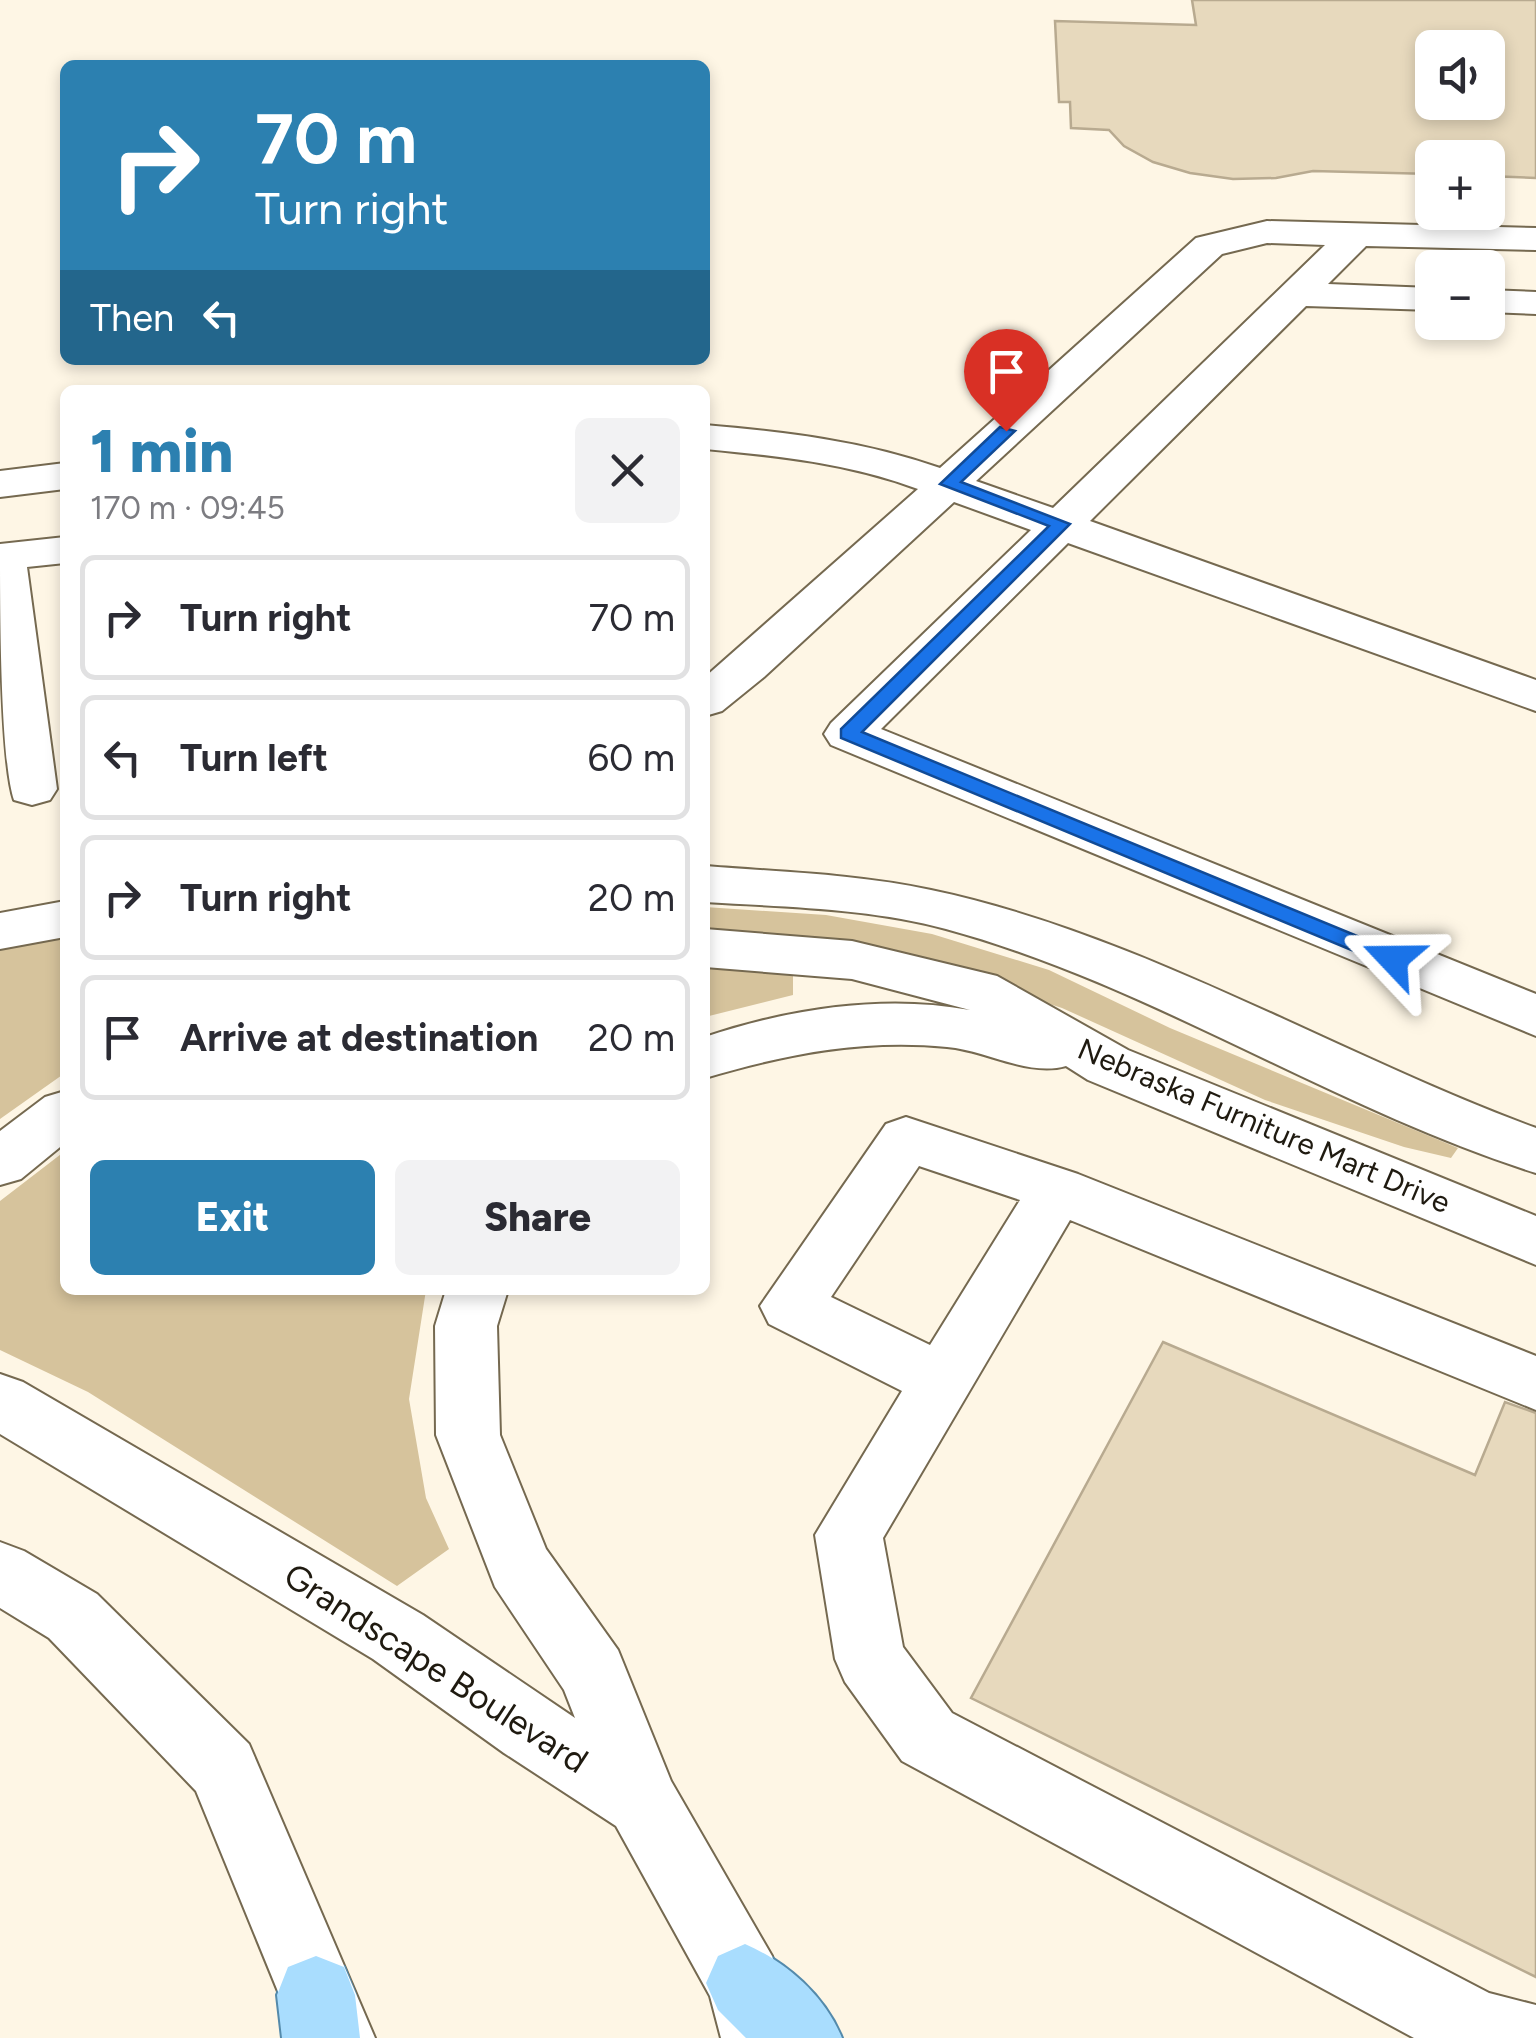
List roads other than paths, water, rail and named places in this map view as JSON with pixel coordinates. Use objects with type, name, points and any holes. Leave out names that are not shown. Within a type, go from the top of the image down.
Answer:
[{"type":"main road","points":[[752,2011],[803,2038]]},
{"type":"street","points":[[710,698],[1209,246],[1266,232],[1536,238]]},
{"type":"street","points":[[1358,233],[848,734],[1536,1016]]},
{"type":"street","points":[[1295,294],[1415,298]]},
{"type":"street","points":[[1505,302],[1536,303]]},
{"type":"street","points":[[710,437],[816,448],[889,464],[1536,696]]},
{"type":"street","points":[[0,484],[60,477]]},
{"type":"street","points":[[32,789],[1,557],[60,551]]},
{"type":"street","points":[[710,710],[747,667]]},
{"type":"street","points":[[715,881],[958,914],[1122,970],[1452,1122],[1536,1151]]},
{"type":"street","points":[[0,932],[60,919]]},
{"type":"street","name":"Nebraska Furniture Mart Drive","points":[[710,948],[852,960],[978,990],[1108,1065],[1536,1241]]},
{"type":"street","points":[[710,1056],[746,1042],[855,1022],[954,1028],[1108,1065]]},
{"type":"street","points":[[0,1162],[60,1116]]},
{"type":"street","points":[[942,1381],[791,1306],[906,1140],[1056,1190],[1536,1384]]},
{"type":"street","points":[[1056,1190],[849,1535],[870,1658],[926,1737],[1480,2031],[1520,2038]]},
{"type":"street","points":[[475,1295],[466,1326],[468,1434],[519,1566],[594,1674],[642,1802]]},
{"type":"street","name":"Grandscape Boulevard","points":[[0,1401],[398,1637],[642,1802],[752,2011]]},
{"type":"street","points":[[0,1572],[73,1616],[223,1768],[324,2024]]}]
